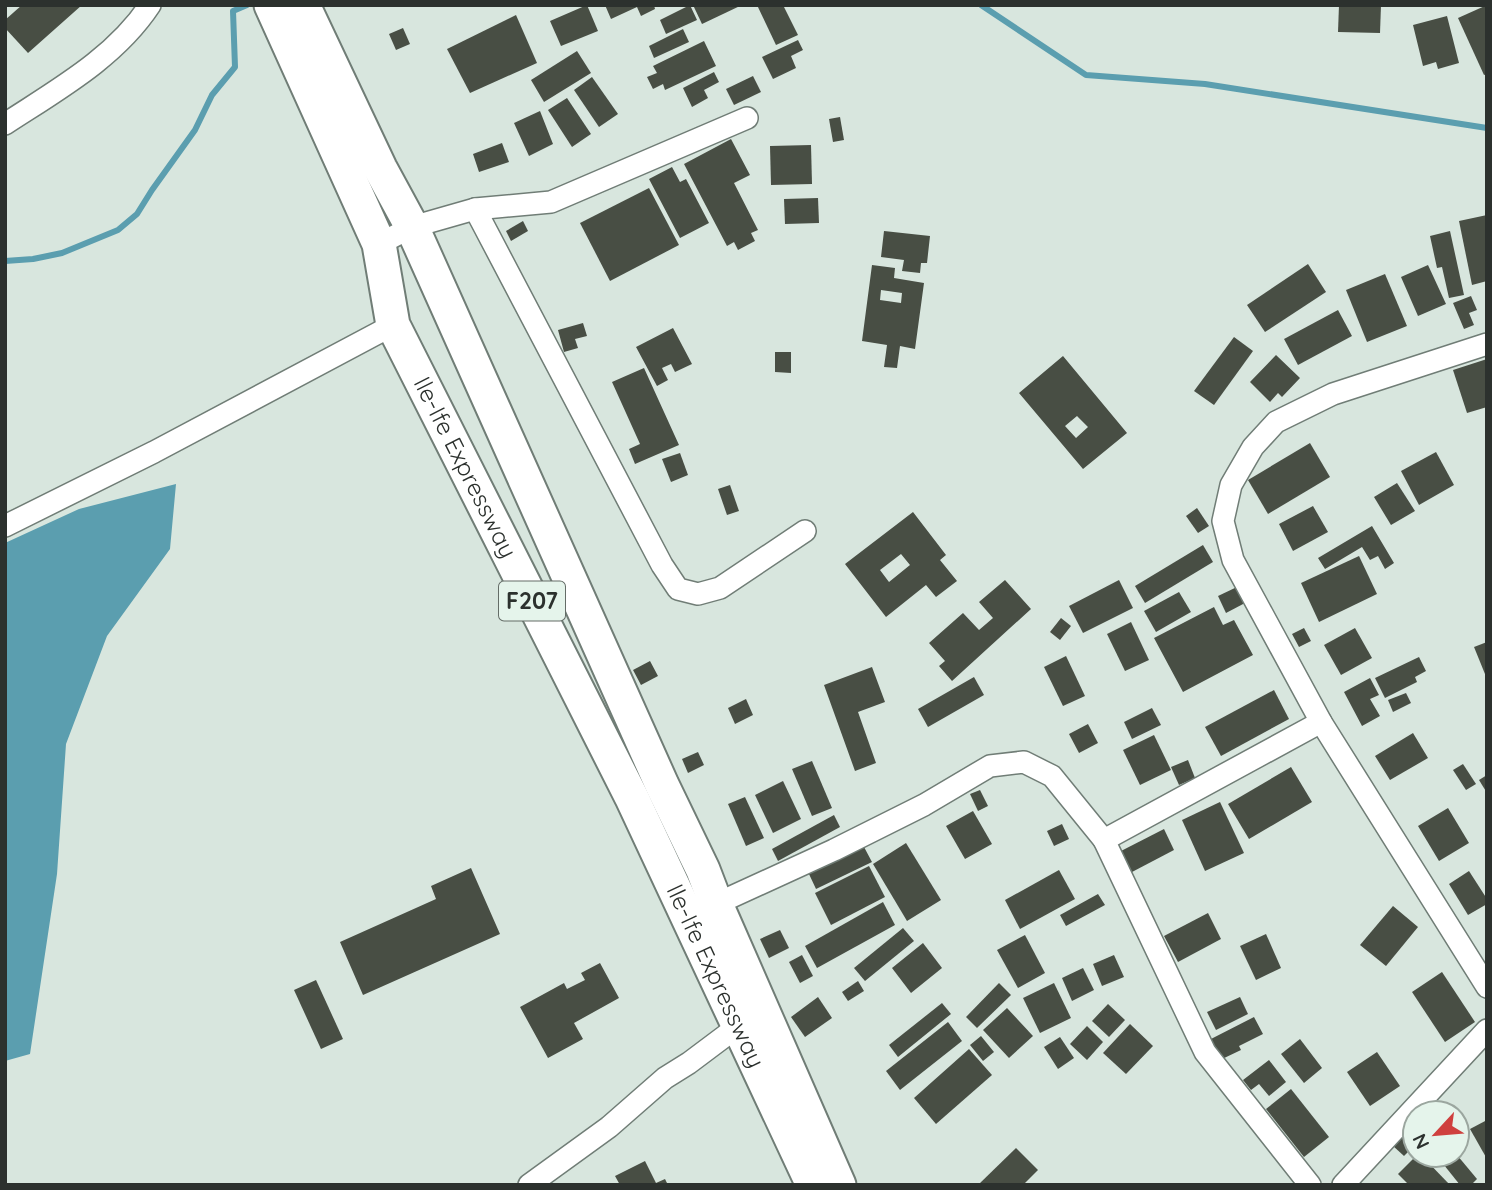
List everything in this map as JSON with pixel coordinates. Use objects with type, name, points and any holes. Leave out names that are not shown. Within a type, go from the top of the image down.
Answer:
[{"type":"main road","name":"Ile-Ife Expressway","points":[[283,7],[380,168],[412,227],[647,792],[672,884],[813,1185]]},
{"type":"main road","name":"Ile-Ife Expressway","points":[[283,7],[351,182],[379,244],[393,325],[647,792],[703,870],[839,1185]]},
{"type":"main road","points":[[351,182],[380,168]]},
{"type":"main road","points":[[672,884],[703,870]]},
{"type":"street","points":[[5,124],[67,84],[114,48],[150,5]]},
{"type":"street","points":[[379,244],[412,227],[475,209],[551,202],[747,118]]},
{"type":"street","points":[[475,209],[662,565],[678,589],[698,594],[720,588],[805,531]]},
{"type":"street","points":[[5,526],[154,452],[393,325]]},
{"type":"street","points":[[1487,344],[1333,394],[1276,422],[1253,447],[1231,485],[1223,521],[1233,560],[1321,722],[1487,987]]},
{"type":"street","points":[[1104,840],[1321,722]]},
{"type":"street","points":[[716,904],[845,845],[923,805],[990,766],[1024,762],[1052,776],[1104,840],[1205,1052],[1310,1185]]},
{"type":"street","points":[[529,1185],[609,1127],[665,1078],[737,1027]]},
{"type":"street","points":[[1343,1185],[1487,1030]]},
{"type":"water","points":[[176,484],[170,549],[107,636],[66,744],[57,874],[30,1054],[5,1061],[5,543],[79,509]]},
{"type":"building","points":[[22,5],[82,5],[28,53],[5,28],[5,20]]},
{"type":"building","points":[[587,5],[598,31],[561,46],[550,21]]},
{"type":"building","points":[[605,5],[654,5],[655,9],[641,16],[637,7],[611,19]]},
{"type":"building","points":[[690,5],[697,20],[666,34],[660,20]]},
{"type":"building","points":[[693,5],[742,5],[702,24]]},
{"type":"building","points":[[757,5],[783,5],[798,35],[776,45]]},
{"type":"building","points":[[1339,5],[1381,5],[1380,33],[1338,32]]},
{"type":"building","points":[[1487,5],[1487,74],[1484,75],[1458,18]]},
{"type":"building","points":[[516,15],[537,63],[470,93],[447,49]]},
{"type":"building","points":[[1447,16],[1459,63],[1438,69],[1436,62],[1423,66],[1413,25]]},
{"type":"building","points":[[403,28],[410,44],[396,50],[389,34]]},
{"type":"building","points":[[683,29],[689,42],[654,58],[649,46]]},
{"type":"building","points":[[798,40],[803,50],[791,56],[796,68],[773,79],[762,57]]},
{"type":"building","points":[[704,41],[716,66],[665,90],[663,84],[653,89],[647,77],[657,73],[653,66]]},
{"type":"building","points":[[577,51],[591,73],[544,102],[531,80]]},
{"type":"building","points":[[714,72],[719,82],[704,90],[708,98],[692,107],[683,88]]},
{"type":"building","points":[[753,76],[761,92],[734,105],[726,89]]},
{"type":"building","points":[[592,77],[618,114],[599,127],[574,90]]},
{"type":"building","points":[[567,98],[591,134],[572,147],[548,110]]},
{"type":"building","points":[[540,111],[553,144],[529,156],[514,123]]},
{"type":"building","points":[[840,117],[844,140],[833,142],[829,119]]},
{"type":"building","points":[[731,139],[750,175],[734,183],[758,230],[751,233],[755,241],[738,250],[734,242],[727,246],[684,164]]},
{"type":"building","points":[[502,143],[509,162],[479,172],[473,154]]},
{"type":"building","points":[[811,145],[812,184],[771,185],[770,146]]},
{"type":"building","points":[[672,167],[680,182],[686,179],[709,223],[680,238],[649,179]]},
{"type":"building","points":[[649,188],[679,245],[610,281],[580,223]]},
{"type":"building","points":[[818,198],[819,223],[785,224],[784,199]]},
{"type":"building","points":[[1487,215],[1487,281],[1472,285],[1459,221]]},
{"type":"building","points":[[523,221],[528,231],[511,241],[506,231]]},
{"type":"building","points":[[884,231],[930,236],[927,263],[921,263],[920,273],[902,271],[904,260],[881,257]]},
{"type":"building","points":[[1450,231],[1464,295],[1449,298],[1442,267],[1437,268],[1430,236]]},
{"type":"building","points":[[1308,264],[1326,292],[1265,332],[1247,305]]},
{"type":"building","points":[[872,265],[895,268],[894,278],[924,283],[915,349],[900,346],[897,368],[884,367],[887,345],[862,341]],"holes":[[[881,290],[902,293],[901,303],[880,300]]]},
{"type":"building","points":[[1428,265],[1446,304],[1418,316],[1401,277]]},
{"type":"building","points":[[1385,274],[1407,326],[1367,342],[1346,290]]},
{"type":"building","points":[[1471,296],[1477,310],[1469,313],[1474,325],[1464,329],[1453,303]]},
{"type":"building","points":[[1338,310],[1352,336],[1298,365],[1284,339]]},
{"type":"building","points":[[583,323],[587,336],[575,339],[578,348],[564,352],[558,330]]},
{"type":"building","points":[[673,328],[692,364],[675,372],[671,364],[662,368],[668,380],[657,386],[636,347]]},
{"type":"building","points":[[1234,337],[1253,351],[1214,405],[1194,391]]},
{"type":"building","points":[[775,352],[791,352],[791,373],[775,372]]},
{"type":"building","points":[[1276,355],[1300,378],[1282,397],[1278,393],[1270,402],[1250,382]]},
{"type":"building","points":[[1063,356],[1127,433],[1083,469],[1019,393]],"holes":[[[1077,416],[1088,427],[1076,438],[1065,426]]]},
{"type":"building","points":[[1487,359],[1487,407],[1467,413],[1453,370]]},
{"type":"building","points":[[644,368],[679,445],[635,464],[629,449],[640,444],[612,382]]},
{"type":"building","points":[[1310,443],[1330,477],[1268,514],[1248,480]]},
{"type":"building","points":[[1436,452],[1454,485],[1419,505],[1401,471]]},
{"type":"building","points":[[680,453],[688,475],[671,482],[662,459]]},
{"type":"building","points":[[1397,483],[1415,511],[1391,525],[1374,497]]},
{"type":"building","points":[[730,485],[739,511],[727,515],[718,489]]},
{"type":"building","points":[[1313,506],[1328,532],[1293,551],[1279,524]]},
{"type":"building","points":[[1197,508],[1209,526],[1198,533],[1186,516]]},
{"type":"building","points":[[913,512],[946,555],[940,560],[957,581],[936,597],[926,585],[886,617],[845,564]],"holes":[[[901,554],[910,565],[889,582],[880,570]]]},
{"type":"building","points":[[1372,526],[1394,563],[1385,569],[1378,556],[1370,560],[1362,547],[1325,569],[1318,558]]},
{"type":"building","points":[[1203,545],[1213,562],[1145,603],[1135,586]]},
{"type":"building","points":[[1359,556],[1377,594],[1319,622],[1301,583]]},
{"type":"building","points":[[1005,580],[1031,609],[952,681],[939,666],[945,661],[929,643],[963,613],[979,630],[993,618],[979,602]]},
{"type":"building","points":[[1119,580],[1133,608],[1083,633],[1069,606]]},
{"type":"building","points":[[1237,587],[1245,603],[1226,613],[1218,596]]},
{"type":"building","points":[[1179,592],[1191,612],[1156,632],[1144,611]]},
{"type":"building","points":[[1214,607],[1223,625],[1234,620],[1253,655],[1183,692],[1154,638]]},
{"type":"building","points":[[1061,618],[1071,626],[1060,640],[1050,632]]},
{"type":"building","points":[[1131,622],[1149,660],[1125,671],[1107,634]]},
{"type":"building","points":[[1304,628],[1311,641],[1299,647],[1292,634]]},
{"type":"building","points":[[1355,628],[1372,658],[1341,675],[1324,645]]},
{"type":"building","points":[[1487,642],[1487,679],[1474,647]]},
{"type":"building","points":[[1066,656],[1085,696],[1063,706],[1044,667]]},
{"type":"building","points":[[1419,657],[1426,671],[1415,677],[1417,682],[1385,698],[1375,678]]},
{"type":"building","points":[[650,661],[658,676],[641,685],[633,670]]},
{"type":"building","points":[[872,667],[885,702],[858,712],[876,763],[855,771],[824,685]]},
{"type":"building","points":[[974,677],[984,695],[928,727],[918,709]]},
{"type":"building","points":[[1370,678],[1379,695],[1370,699],[1380,716],[1362,726],[1344,692]]},
{"type":"building","points":[[1274,690],[1289,719],[1221,756],[1205,727]]},
{"type":"building","points":[[1406,693],[1411,703],[1393,712],[1388,700]]},
{"type":"building","points":[[746,699],[753,715],[735,724],[728,708]]},
{"type":"building","points":[[1152,708],[1161,725],[1132,739],[1124,722]]},
{"type":"building","points":[[1088,724],[1098,743],[1079,753],[1069,734]]},
{"type":"building","points":[[1413,733],[1428,758],[1390,780],[1375,756]]},
{"type":"building","points":[[1154,735],[1171,770],[1140,785],[1123,750]]},
{"type":"building","points":[[698,752],[704,765],[688,773],[682,759]]},
{"type":"building","points":[[1188,760],[1195,778],[1179,785],[1171,767]]},
{"type":"building","points":[[812,761],[832,808],[812,816],[792,769]]},
{"type":"building","points":[[1463,764],[1476,784],[1466,790],[1453,770]]},
{"type":"building","points":[[1291,767],[1312,802],[1249,839],[1228,804]]},
{"type":"building","points":[[1487,775],[1487,793],[1479,780]]},
{"type":"building","points":[[783,781],[801,819],[773,833],[755,795]]},
{"type":"building","points":[[980,790],[988,806],[978,811],[970,794]]},
{"type":"building","points":[[745,797],[764,838],[746,846],[728,804]]},
{"type":"building","points":[[1220,802],[1244,853],[1205,871],[1182,820]]},
{"type":"building","points":[[1448,808],[1469,843],[1439,861],[1418,826]]},
{"type":"building","points":[[973,811],[992,844],[965,859],[946,826]]},
{"type":"building","points":[[834,815],[840,827],[778,861],[772,849]]},
{"type":"building","points":[[1062,824],[1069,839],[1054,846],[1047,831]]},
{"type":"building","points":[[1164,829],[1174,850],[1132,872],[1121,851]]},
{"type":"building","points":[[906,843],[941,900],[907,921],[873,864]]},
{"type":"building","points":[[864,847],[872,862],[816,889],[809,874]]},
{"type":"building","points":[[869,866],[885,897],[831,925],[815,893]]},
{"type":"building","points":[[471,868],[500,934],[363,995],[340,942],[436,899],[431,886]]},
{"type":"building","points":[[1059,870],[1075,899],[1020,929],[1005,900]]},
{"type":"building","points":[[1469,871],[1487,899],[1487,904],[1468,915],[1449,884]]},
{"type":"building","points":[[1098,894],[1105,905],[1066,926],[1060,915]]},
{"type":"building","points":[[883,902],[895,925],[817,968],[805,946]]},
{"type":"building","points":[[1393,906],[1418,927],[1386,966],[1360,945]]},
{"type":"building","points":[[1208,913],[1221,939],[1178,962],[1164,936]]},
{"type":"building","points":[[903,928],[914,941],[865,981],[854,968]]},
{"type":"building","points":[[780,930],[789,948],[769,958],[760,939]]},
{"type":"building","points":[[1266,934],[1281,968],[1256,980],[1240,946]]},
{"type":"building","points":[[1025,935],[1045,973],[1018,988],[997,950]]},
{"type":"building","points":[[923,943],[942,968],[911,993],[892,968]]},
{"type":"building","points":[[802,955],[813,976],[800,983],[789,962]]},
{"type":"building","points":[[1114,955],[1124,977],[1102,986],[1093,964]]},
{"type":"building","points":[[600,963],[619,998],[574,1023],[583,1039],[548,1058],[520,1007],[564,983],[567,989],[585,980],[581,973]]},
{"type":"building","points":[[1083,968],[1094,990],[1072,1001],[1062,978]]},
{"type":"building","points":[[1442,972],[1475,1022],[1445,1042],[1412,992]]},
{"type":"building","points":[[316,980],[343,1039],[321,1049],[294,990]]},
{"type":"building","points":[[858,981],[864,991],[848,1001],[842,992]]},
{"type":"building","points":[[999,983],[1011,995],[977,1028],[966,1017]]},
{"type":"building","points":[[1054,983],[1071,1018],[1040,1033],[1023,998]]},
{"type":"building","points":[[818,997],[832,1018],[805,1037],[791,1017]]},
{"type":"building","points":[[1240,997],[1248,1014],[1216,1030],[1207,1012]]},
{"type":"building","points":[[942,1003],[951,1014],[898,1057],[889,1045]]},
{"type":"building","points":[[1108,1004],[1125,1020],[1109,1037],[1092,1021]]},
{"type":"building","points":[[1007,1008],[1033,1036],[1009,1058],[983,1030]]},
{"type":"building","points":[[1254,1017],[1263,1034],[1239,1046],[1241,1050],[1220,1060],[1209,1040]]},
{"type":"building","points":[[948,1022],[962,1041],[900,1090],[886,1071]]},
{"type":"building","points":[[1130,1024],[1153,1046],[1126,1074],[1103,1053]]},
{"type":"building","points":[[1087,1026],[1103,1042],[1087,1060],[1070,1044]]},
{"type":"building","points":[[981,1036],[994,1052],[983,1061],[970,1045]]},
{"type":"building","points":[[1060,1037],[1074,1058],[1058,1069],[1044,1047]]},
{"type":"building","points":[[1300,1039],[1322,1068],[1304,1083],[1281,1054]]},
{"type":"building","points":[[969,1049],[992,1075],[936,1124],[914,1098]]},
{"type":"building","points":[[1377,1052],[1400,1086],[1370,1106],[1347,1072]]},
{"type":"building","points":[[1269,1060],[1286,1082],[1269,1096],[1259,1084],[1251,1090],[1243,1080]]},
{"type":"building","points":[[1291,1089],[1329,1137],[1304,1157],[1266,1109]]},
{"type":"building","points":[[1487,1120],[1487,1159],[1471,1131]]},
{"type":"building","points":[[1401,1135],[1401,1153],[1392,1145]]},
{"type":"building","points":[[1016,1148],[1038,1170],[1023,1185],[978,1185]]},
{"type":"building","points":[[645,1161],[656,1183],[665,1179],[668,1185],[620,1185],[615,1176]]},
{"type":"building","points":[[1403,1169],[1435,1169],[1450,1185],[1409,1185],[1398,1174]]},
{"type":"building","points":[[1447,1169],[1469,1169],[1477,1179],[1471,1185],[1460,1185]]},
{"type":"waterway","points":[[5,261],[62,253],[118,230],[137,214],[195,130],[212,95],[235,67],[233,11],[247,5]]},
{"type":"waterway","points":[[981,5],[1086,75],[1205,84],[1487,128]]}]
